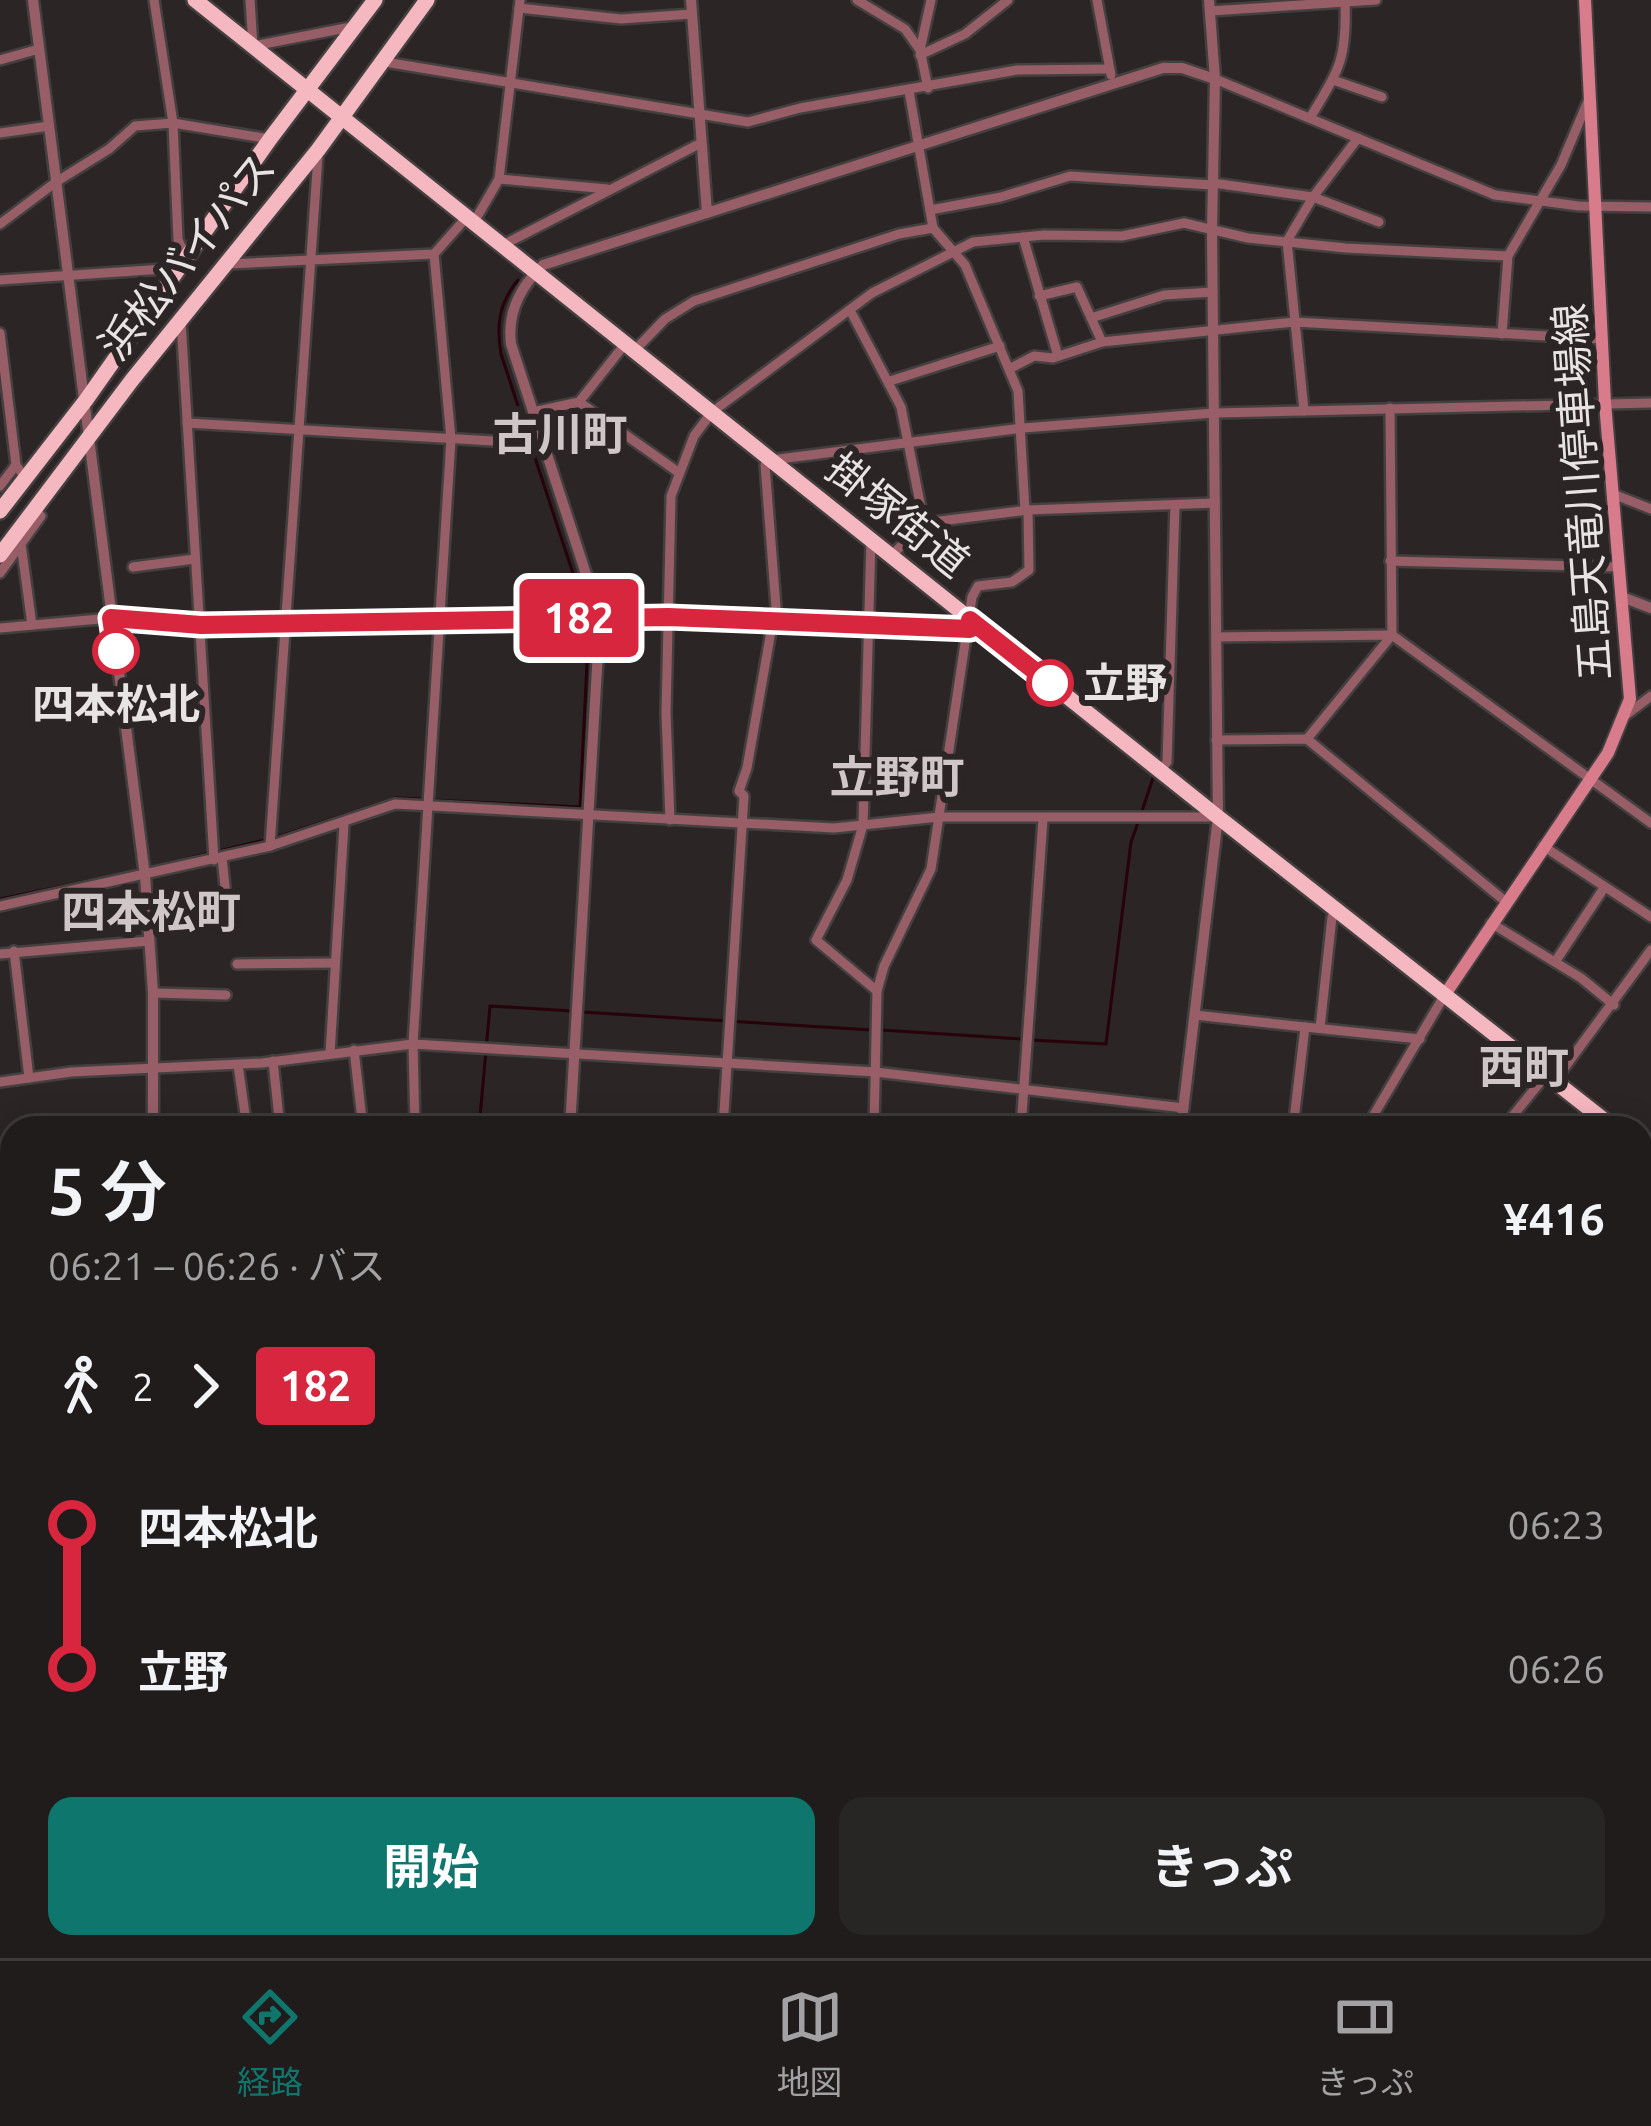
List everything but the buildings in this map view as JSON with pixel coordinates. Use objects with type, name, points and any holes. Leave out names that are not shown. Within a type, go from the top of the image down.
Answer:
[{"type":"highway","name":"掛塚街道","points":[[195,0],[970,624],[1598,1116]]},
{"type":"highway","name":"浜松バイパス","points":[[0,511],[21,472],[86,400],[269,139],[375,0]]},
{"type":"highway","name":"浜松バイパス","points":[[0,555],[180,319],[318,150],[428,0]]},
{"type":"main road","name":"五島天竜川停車場線","points":[[1444,996],[1608,753],[1626,715],[1631,682],[1605,404],[1586,0]]},
{"type":"street","points":[[33,0],[145,876],[153,992],[153,1116]]},
{"type":"street","points":[[0,280],[182,262],[173,123],[154,0]]},
{"type":"street","points":[[250,0],[253,46],[356,26]]},
{"type":"street","points":[[857,0],[905,28],[920,52],[928,88]]},
{"type":"street","points":[[920,52],[932,0]]},
{"type":"street","points":[[920,52],[965,34],[1008,0]]},
{"type":"street","points":[[1097,0],[1108,69],[1116,85]]},
{"type":"street","points":[[1183,1116],[1218,817],[1212,231],[1215,79],[1210,5],[1376,0]]},
{"type":"street","points":[[1310,118],[1346,48],[1345,1]]},
{"type":"street","points":[[228,264],[434,254],[470,220],[499,179],[519,4],[622,19],[692,7],[706,213]]},
{"type":"street","points":[[0,60],[40,49]]},
{"type":"street","points":[[385,62],[748,122],[800,108],[1017,70],[1108,69]]},
{"type":"street","points":[[571,1116],[600,617],[511,344],[514,302],[542,265],[1163,68],[1182,68],[1215,79],[1496,195],[1536,202],[1651,207]]},
{"type":"street","points":[[1333,80],[1382,97]]},
{"type":"street","points":[[874,1116],[877,991],[884,966],[931,868],[974,589],[1012,583],[1029,570],[1020,467],[1023,428],[1011,368],[956,251],[933,228],[909,91]]},
{"type":"street","points":[[1502,334],[1508,256],[1561,165],[1591,96]]},
{"type":"street","points":[[0,224],[135,126],[173,123],[269,139]]},
{"type":"street","points":[[0,133],[49,126]]},
{"type":"street","points":[[1304,411],[1286,241],[1358,138]]},
{"type":"street","points":[[502,245],[701,143]]},
{"type":"street","points":[[270,846],[318,150]]},
{"type":"street","points":[[930,210],[1001,197],[1070,176],[1212,184],[1313,197],[1379,222]]},
{"type":"street","points":[[499,179],[610,190]]},
{"type":"street","points":[[670,820],[668,617],[671,496],[678,472],[694,436],[712,412],[872,293],[973,242],[1122,236],[1184,223],[1212,231],[1346,248],[1508,256]]},
{"type":"street","points":[[533,412],[579,402],[630,347],[694,301],[899,234],[933,228]]},
{"type":"street","points":[[1023,237],[1058,356]]},
{"type":"street","points":[[415,1116],[412,1044],[452,440],[434,254]]},
{"type":"street","points":[[1039,296],[1077,287],[1102,342]]},
{"type":"street","points":[[1091,318],[1164,295],[1213,292]]},
{"type":"street","points":[[850,310],[890,380],[910,442],[924,524]]},
{"type":"street","points":[[180,319],[218,859],[228,914]]},
{"type":"street","points":[[1011,368],[1034,356],[1058,356],[1102,342],[1294,322],[1601,339]]},
{"type":"street","points":[[0,334],[21,472],[0,486]]},
{"type":"street","points":[[890,380],[1000,346]]},
{"type":"street","points":[[579,402],[678,472]]},
{"type":"street","points":[[724,1116],[743,824],[744,796],[739,791],[775,620],[765,465],[771,460],[1023,428],[1214,413],[1651,403]]},
{"type":"street","points":[[1307,739],[1391,635],[1390,408]]},
{"type":"street","points":[[187,423],[544,444]]},
{"type":"street","points":[[1613,494],[1651,509]]},
{"type":"street","points":[[891,556],[924,524],[1026,510],[1215,503]]},
{"type":"street","points":[[1159,770],[1167,762],[1175,505]]},
{"type":"street","points":[[0,574],[41,517],[34,510]]},
{"type":"street","points":[[871,540],[863,825],[847,880],[816,940],[877,991]]},
{"type":"street","points":[[21,544],[32,626]]},
{"type":"street","points":[[133,567],[195,559]]},
{"type":"street","points":[[1390,561],[1618,567]]},
{"type":"street","points":[[1622,596],[1651,608]]},
{"type":"street","points":[[0,628],[111,618],[201,625],[600,617],[970,624]]},
{"type":"street","points":[[1216,637],[1391,635],[1651,823]]},
{"type":"street","points":[[1626,715],[1651,696]]},
{"type":"street","points":[[1216,740],[1307,739],[1505,901]]},
{"type":"street","points":[[0,906],[270,846],[395,803],[743,824],[863,825],[939,817],[1218,817]]},
{"type":"street","points":[[1022,1116],[1043,819]]},
{"type":"street","points":[[330,1054],[344,824]]},
{"type":"street","points":[[1543,846],[1651,917]]},
{"type":"street","points":[[1555,962],[1604,889]]},
{"type":"street","points":[[1320,1028],[1337,911]]},
{"type":"street","points":[[1491,923],[1614,1005]]},
{"type":"street","points":[[0,954],[149,941]]},
{"type":"street","points":[[1515,1116],[1614,1005],[1651,950]]},
{"type":"street","points":[[14,951],[29,1078]]},
{"type":"street","points":[[237,964],[335,963]]},
{"type":"street","points":[[1640,966],[1651,974]]},
{"type":"street","points":[[153,992],[226,995]]},
{"type":"street","points":[[1373,1116],[1444,996]]},
{"type":"street","points":[[1195,1016],[1420,1039]]},
{"type":"street","points":[[1294,1116],[1305,1027]]},
{"type":"street","points":[[0,1082],[71,1072],[238,1065],[412,1044],[875,1072],[1184,1108]]},
{"type":"street","points":[[354,1050],[362,1116]]},
{"type":"street","points":[[273,1061],[279,1116]]},
{"type":"street","points":[[238,1065],[246,1116]]},
{"type":"waterway","points":[[518,280],[500,315],[501,354],[586,613]]},
{"type":"waterway","points":[[433,800],[580,807],[589,622]]},
{"type":"waterway","points":[[1142,811],[1154,775]]},
{"type":"waterway","points":[[219,851],[396,798],[424,799]]},
{"type":"waterway","points":[[1031,1040],[1106,1044],[1131,842],[1139,820]]},
{"type":"waterway","points":[[149,868],[210,853]]},
{"type":"waterway","points":[[0,899],[140,870]]},
{"type":"waterway","points":[[480,1116],[490,1006],[572,1011]]},
{"type":"waterway","points":[[582,1012],[872,1030]]},
{"type":"waterway","points":[[881,1030],[1021,1039]]},
{"type":"bus line","name":"182","points":[[116,651],[111,618],[201,625],[668,617],[970,629],[970,620],[1050,683]]},
{"type":"place","name":"四本松北","points":[[116,651]]},
{"type":"place","name":"立野","points":[[1050,683]]},
{"type":"district","name":"古川町","points":[[560,434]]},
{"type":"district","name":"立野町","points":[[897,777]]},
{"type":"district","name":"四本松町","points":[[151,912]]},
{"type":"district","name":"西町","points":[[1524,1067]]}]
